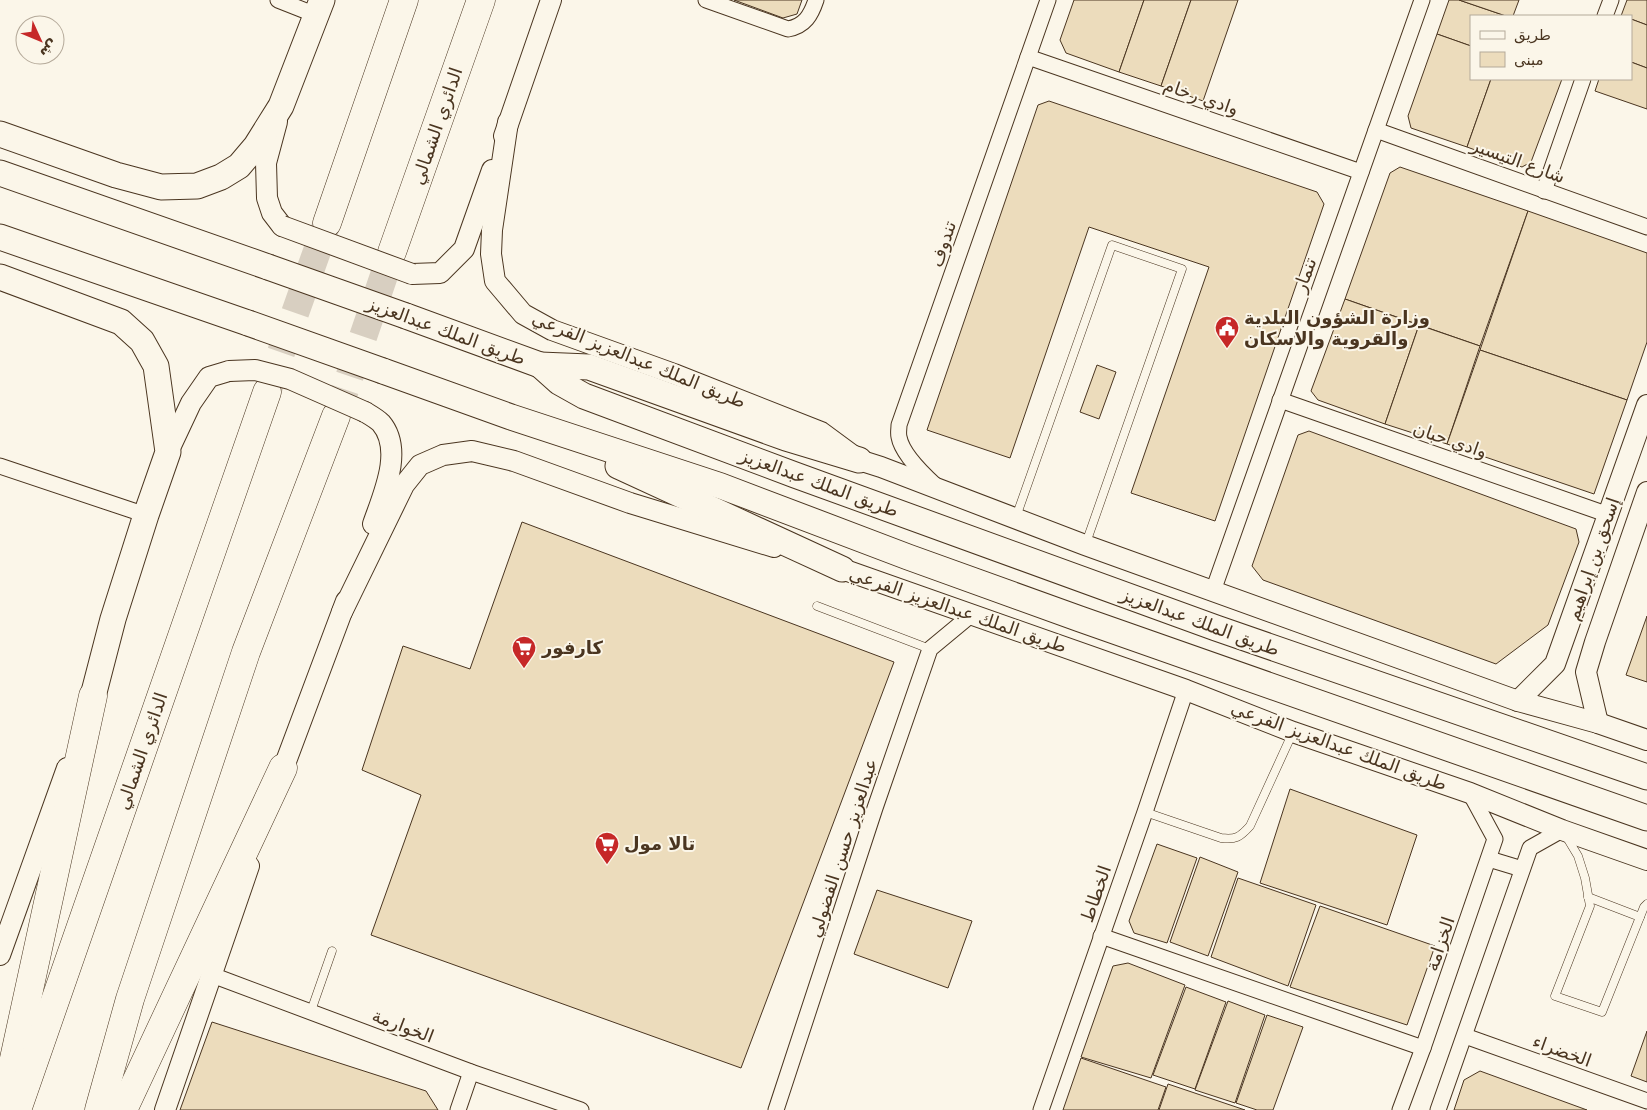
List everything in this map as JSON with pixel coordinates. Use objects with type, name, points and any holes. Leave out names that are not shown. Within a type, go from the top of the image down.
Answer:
[{"type":"highway","points":[[327,223],[404,0]]},
{"type":"highway","name":"الدائري الشمالي","points":[[392,252],[481,0]]},
{"type":"highway","name":"الدائري الشمالي","points":[[17,1110],[267,392]]},
{"type":"highway","points":[[99,1110],[130,999],[246,652],[336,416]]},
{"type":"highway","points":[[3,1110],[93,696]]},
{"type":"highway","points":[[123,1110],[283,768]]},
{"type":"main road","points":[[0,134],[116,175],[161,187],[197,186],[220,177],[239,166],[256,146],[282,106],[319,7]]},
{"type":"main road","name":"طريق الملك عبدالعزيز","points":[[3,173],[540,365],[559,382],[584,396],[795,475],[1216,628],[1647,777]]},
{"type":"main road","name":"طريق الملك عبدالعزيز","points":[[0,237],[511,416],[712,483],[908,557],[1647,818]]},
{"type":"main road","points":[[0,278],[121,322],[142,341],[156,366],[168,452],[113,619],[93,696]]},
{"type":"main road","points":[[540,365],[589,368],[786,438],[859,460]]},
{"type":"main road","points":[[511,416],[842,568]]},
{"type":"street","points":[[278,0],[319,7]]},
{"type":"street","points":[[282,106],[266,163],[267,198],[272,213],[282,226],[412,274],[440,272],[464,249],[551,0]]},
{"type":"street","points":[[706,0],[788,29],[795,28],[807,20],[812,13],[816,0]]},
{"type":"street","name":"تندوف","points":[[940,489],[919,469],[902,446],[898,436],[899,425],[1048,0]]},
{"type":"street","name":"تنمار","points":[[1213,591],[1422,0]]},
{"type":"street","points":[[1605,15],[1611,0]]},
{"type":"street","name":"وادي رخام","points":[[1028,57],[1361,172]]},
{"type":"street","points":[[1544,191],[1584,80]]},
{"type":"street","name":"طريق الملك عبدالعزيز الفرعي","points":[[508,122],[492,230],[491,254],[495,281],[523,314],[552,330],[674,374],[821,432],[859,460],[1085,545],[1518,701],[1598,723],[1647,740]]},
{"type":"street","name":"شارع التيسير","points":[[1376,130],[1647,227]]},
{"type":"street","points":[[165,1110],[283,768],[342,612],[388,482],[391,464],[390,438],[380,422],[365,412],[290,380],[255,370],[229,371],[209,377],[191,403],[168,452]]},
{"type":"street","name":"وادي حبان","points":[[1280,400],[1609,514]]},
{"type":"street","name":"إسحق بن إبراهيم","points":[[1518,701],[1556,664],[1647,405]]},
{"type":"street","name":"طريق الملك عبدالعزيز الفرعي","points":[[342,612],[404,485],[420,465],[443,455],[472,451],[514,461],[630,503],[842,568],[1186,690],[1293,732],[1470,794],[1562,830],[1647,860]]},
{"type":"street","points":[[0,466],[146,515]]},
{"type":"street","name":"إسحق بن إبراهيم","points":[[1598,723],[1586,672],[1646,499]]},
{"type":"street","points":[[930,649],[972,615]]},
{"type":"street","points":[[1566,635],[1568,653],[1576,661],[1583,659],[1595,642]]},
{"type":"street","name":"عبدالعزيز حسن الفضولي","points":[[776,1110],[875,808],[930,649]]},
{"type":"street","name":"الخطاط","points":[[1040,1110],[1186,690]]},
{"type":"street","points":[[0,955],[93,696]]},
{"type":"street","name":"الخزامة","points":[[1400,1110],[1490,859],[1495,839],[1470,794]]},
{"type":"street","points":[[1438,1110],[1530,848],[1562,830]]},
{"type":"street","points":[[1490,859],[1522,869]]},
{"type":"street","points":[[1102,936],[1423,1048]]},
{"type":"street","name":"الخوارمة","points":[[212,975],[471,1072],[581,1110]]},
{"type":"street","name":"الخضراء","points":[[1465,1036],[1647,1101]]},
{"type":"street","points":[[458,1110],[471,1072]]},
{"type":"lane","points":[[1015,518],[1112,245],[1182,270],[1085,545]]},
{"type":"lane","points":[[817,606],[930,649]]},
{"type":"lane","points":[[1145,812],[1221,838],[1232,839],[1242,835],[1250,826],[1293,732]]},
{"type":"lane","points":[[1562,830],[1578,856],[1585,878],[1590,906],[1555,996],[1602,1012],[1640,916],[1647,904]]},
{"type":"lane","points":[[1588,897],[1640,916]]},
{"type":"lane","points":[[311,1011],[332,951]]},
{"type":"building","points":[[734,0],[802,0],[797,14],[783,18]]},
{"type":"building","points":[[1074,0],[1144,0],[1119,72],[1066,53],[1060,40]]},
{"type":"building","points":[[1144,0],[1191,0],[1161,86],[1119,72]]},
{"type":"building","points":[[1191,0],[1238,0],[1203,101],[1161,86]]},
{"type":"building","points":[[1449,0],[1459,0],[1503,15],[1470,15],[1470,46],[1437,34]]},
{"type":"building","points":[[1459,0],[1519,0],[1513,15],[1503,15]]},
{"type":"building","points":[[1627,0],[1647,0],[1647,25],[1632,19],[1632,15],[1621,15]]},
{"type":"building","points":[[1632,19],[1647,25],[1647,68],[1632,62]]},
{"type":"building","points":[[1437,34],[1470,46],[1470,80],[1491,80],[1467,147],[1411,128],[1408,116]]},
{"type":"building","points":[[1632,62],[1647,68],[1647,109],[1595,91],[1599,80],[1632,80]]},
{"type":"building","points":[[1491,80],[1562,80],[1531,162],[1522,167],[1467,147]]},
{"type":"building","name":"وزارة الشؤون البلدية والقروية والاسكان","points":[[1049,101],[1317,192],[1324,204],[1215,521],[1131,493],[1209,267],[1089,227],[1010,458],[927,430],[1038,105]]},
{"type":"building","points":[[1400,167],[1528,211],[1480,346],[1345,299],[1390,173]]},
{"type":"building","points":[[1528,211],[1647,253],[1647,342],[1627,400],[1480,350]]},
{"type":"building","points":[[1345,299],[1419,325],[1385,424],[1318,400],[1311,391]]},
{"type":"building","points":[[1419,325],[1480,346],[1447,444],[1385,424]]},
{"type":"building","points":[[1480,350],[1627,400],[1594,494],[1447,444]]},
{"type":"building","points":[[1097,365],[1116,372],[1099,419],[1080,412]]},
{"type":"building","points":[[1309,431],[1576,529],[1579,542],[1548,625],[1496,664],[1263,580],[1252,566],[1298,435]]},
{"type":"building","name":"تالا مول","points":[[522,522],[894,662],[741,1068],[371,935],[421,795],[362,770],[403,646],[470,669]]},
{"type":"building","points":[[1647,616],[1647,682],[1626,675]]},
{"type":"building","points":[[1290,789],[1417,835],[1387,925],[1260,883]]},
{"type":"building","points":[[1157,844],[1197,858],[1167,943],[1134,933],[1129,921]]},
{"type":"building","points":[[1200,857],[1238,872],[1208,956],[1170,942]]},
{"type":"building","points":[[1238,878],[1316,905],[1288,986],[1211,957]]},
{"type":"building","points":[[877,890],[972,921],[948,988],[854,954]]},
{"type":"building","points":[[1320,906],[1435,946],[1407,1025],[1290,987]]},
{"type":"building","points":[[1128,963],[1185,985],[1151,1078],[1081,1057],[1113,966]]},
{"type":"building","points":[[1186,987],[1226,1002],[1195,1089],[1153,1075]]},
{"type":"building","points":[[1228,1001],[1265,1015],[1235,1103],[1195,1090]]},
{"type":"building","points":[[1267,1015],[1303,1027],[1273,1110],[1257,1110],[1236,1103]]},
{"type":"building","points":[[212,1022],[426,1091],[438,1110],[180,1110]]},
{"type":"building","points":[[1647,1031],[1647,1082],[1631,1076]]},
{"type":"building","points":[[1081,1058],[1166,1087],[1158,1110],[1063,1110]]},
{"type":"building","points":[[1480,1071],[1587,1110],[1454,1110],[1464,1080]]},
{"type":"building","points":[[1168,1084],[1245,1110],[1159,1110]]},
{"type":"tunnel","points":[[267,392],[327,223]]},
{"type":"tunnel","points":[[336,416],[392,252]]},
{"type":"place","name":"وزارة الشؤون البلدية والقروية والاسكان","points":[[1227,349]]},
{"type":"place","name":"كارفور","points":[[524,669]]},
{"type":"place","name":"تالا مول","points":[[607,865]]}]
